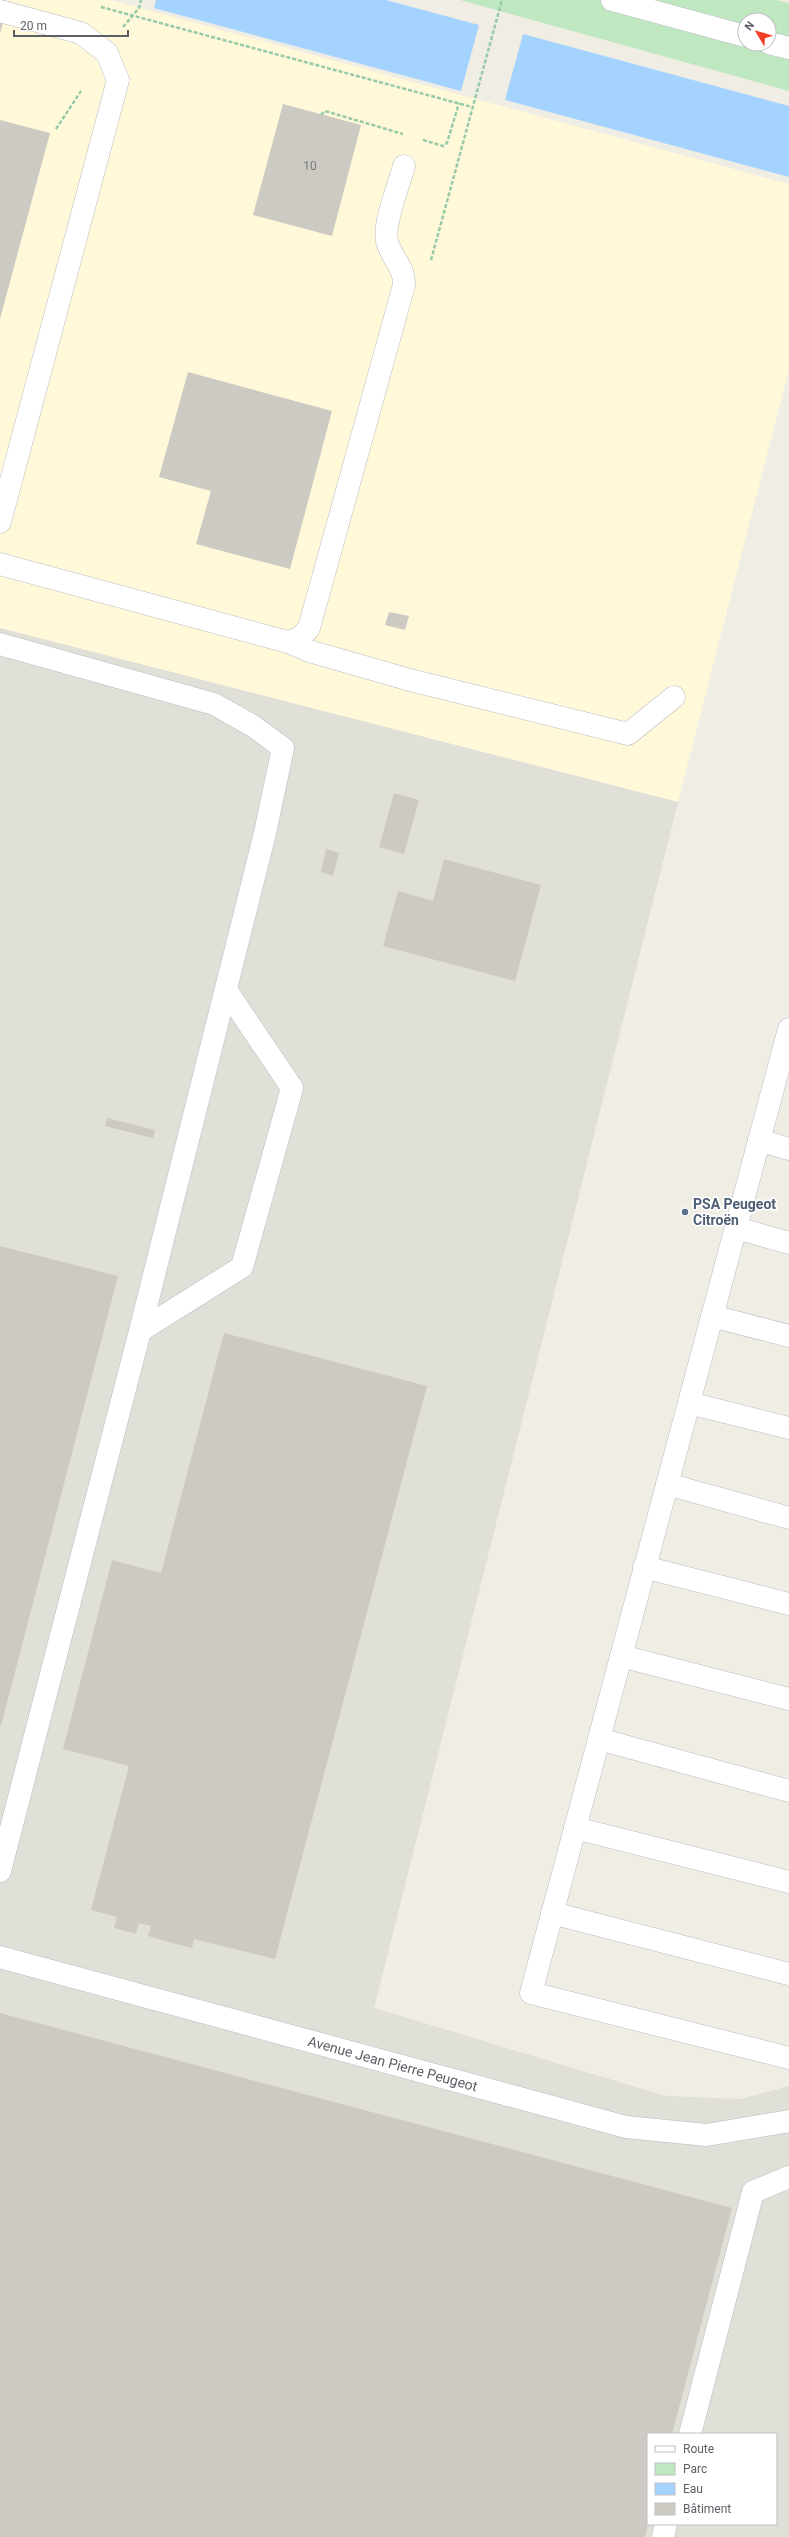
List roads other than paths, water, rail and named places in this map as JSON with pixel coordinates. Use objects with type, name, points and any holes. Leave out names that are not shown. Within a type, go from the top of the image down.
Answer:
[{"type":"street","points":[[612,0],[737,34]]},
{"type":"street","points":[[0,11],[81,33],[107,53],[118,80],[0,522]]},
{"type":"street","points":[[777,45],[789,48]]},
{"type":"street","points":[[288,642],[300,638],[309,628],[404,285],[405,274],[392,254],[386,240],[388,223],[404,166]]},
{"type":"street","points":[[0,564],[288,642],[309,651],[410,680],[628,734],[674,697]]},
{"type":"street","points":[[0,644],[214,704],[253,726],[283,748],[265,833],[226,990],[140,1331],[0,1871]]},
{"type":"street","points":[[140,1331],[242,1267],[292,1088],[226,990]]},
{"type":"street","points":[[789,1029],[785,1057],[760,1140],[712,1316],[530,1993],[789,2058]]},
{"type":"street","points":[[760,1140],[789,1149]]},
{"type":"street","points":[[736,1228],[789,1243]]},
{"type":"street","points":[[712,1316],[789,1336]]},
{"type":"street","points":[[689,1403],[789,1428]]},
{"type":"street","points":[[667,1484],[789,1518]]},
{"type":"street","points":[[644,1567],[789,1604]]},
{"type":"street","points":[[621,1656],[789,1699]]},
{"type":"street","points":[[599,1739],[789,1791]]},
{"type":"street","points":[[575,1828],[789,1882]]},
{"type":"street","points":[[552,1913],[789,1974]]},
{"type":"street","name":"Avenue Jean Pierre Peugeot","points":[[0,1957],[626,2127],[707,2135],[789,2121]]},
{"type":"street","points":[[690,2433],[753,2192],[789,2177]]},
{"type":"street","points":[[663,2537],[666,2525]]},
{"type":"water","points":[[156,0],[386,0],[479,25],[461,91],[154,8]]},
{"type":"water","points":[[523,34],[789,106],[789,177],[505,100]]},
{"type":"place","name":"PSA Peugeot Citroën","points":[[685,1212]]}]
